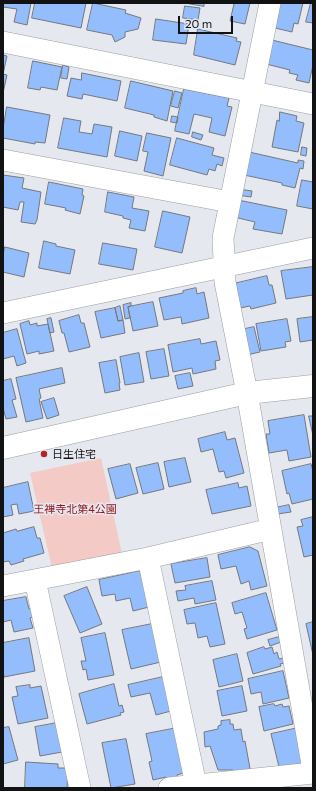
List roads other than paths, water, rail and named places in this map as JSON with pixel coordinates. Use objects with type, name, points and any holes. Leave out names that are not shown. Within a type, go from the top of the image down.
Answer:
[{"type":"street","points":[[169,788],[313,772],[247,393],[224,282],[223,238],[270,3]]},
{"type":"street","points":[[3,42],[313,104]]},
{"type":"street","points":[[3,160],[230,202]]},
{"type":"street","points":[[3,313],[313,248]]},
{"type":"street","points":[[3,448],[247,393],[313,386]]},
{"type":"street","points":[[3,586],[148,558],[271,529]]},
{"type":"street","points":[[148,558],[196,785]]},
{"type":"street","points":[[35,580],[80,788]]},
{"type":"place","name":"日生住宅","points":[[44,454]]},
{"type":"park label","name":"王禅寺北第4公園","points":[[75,509]]}]
